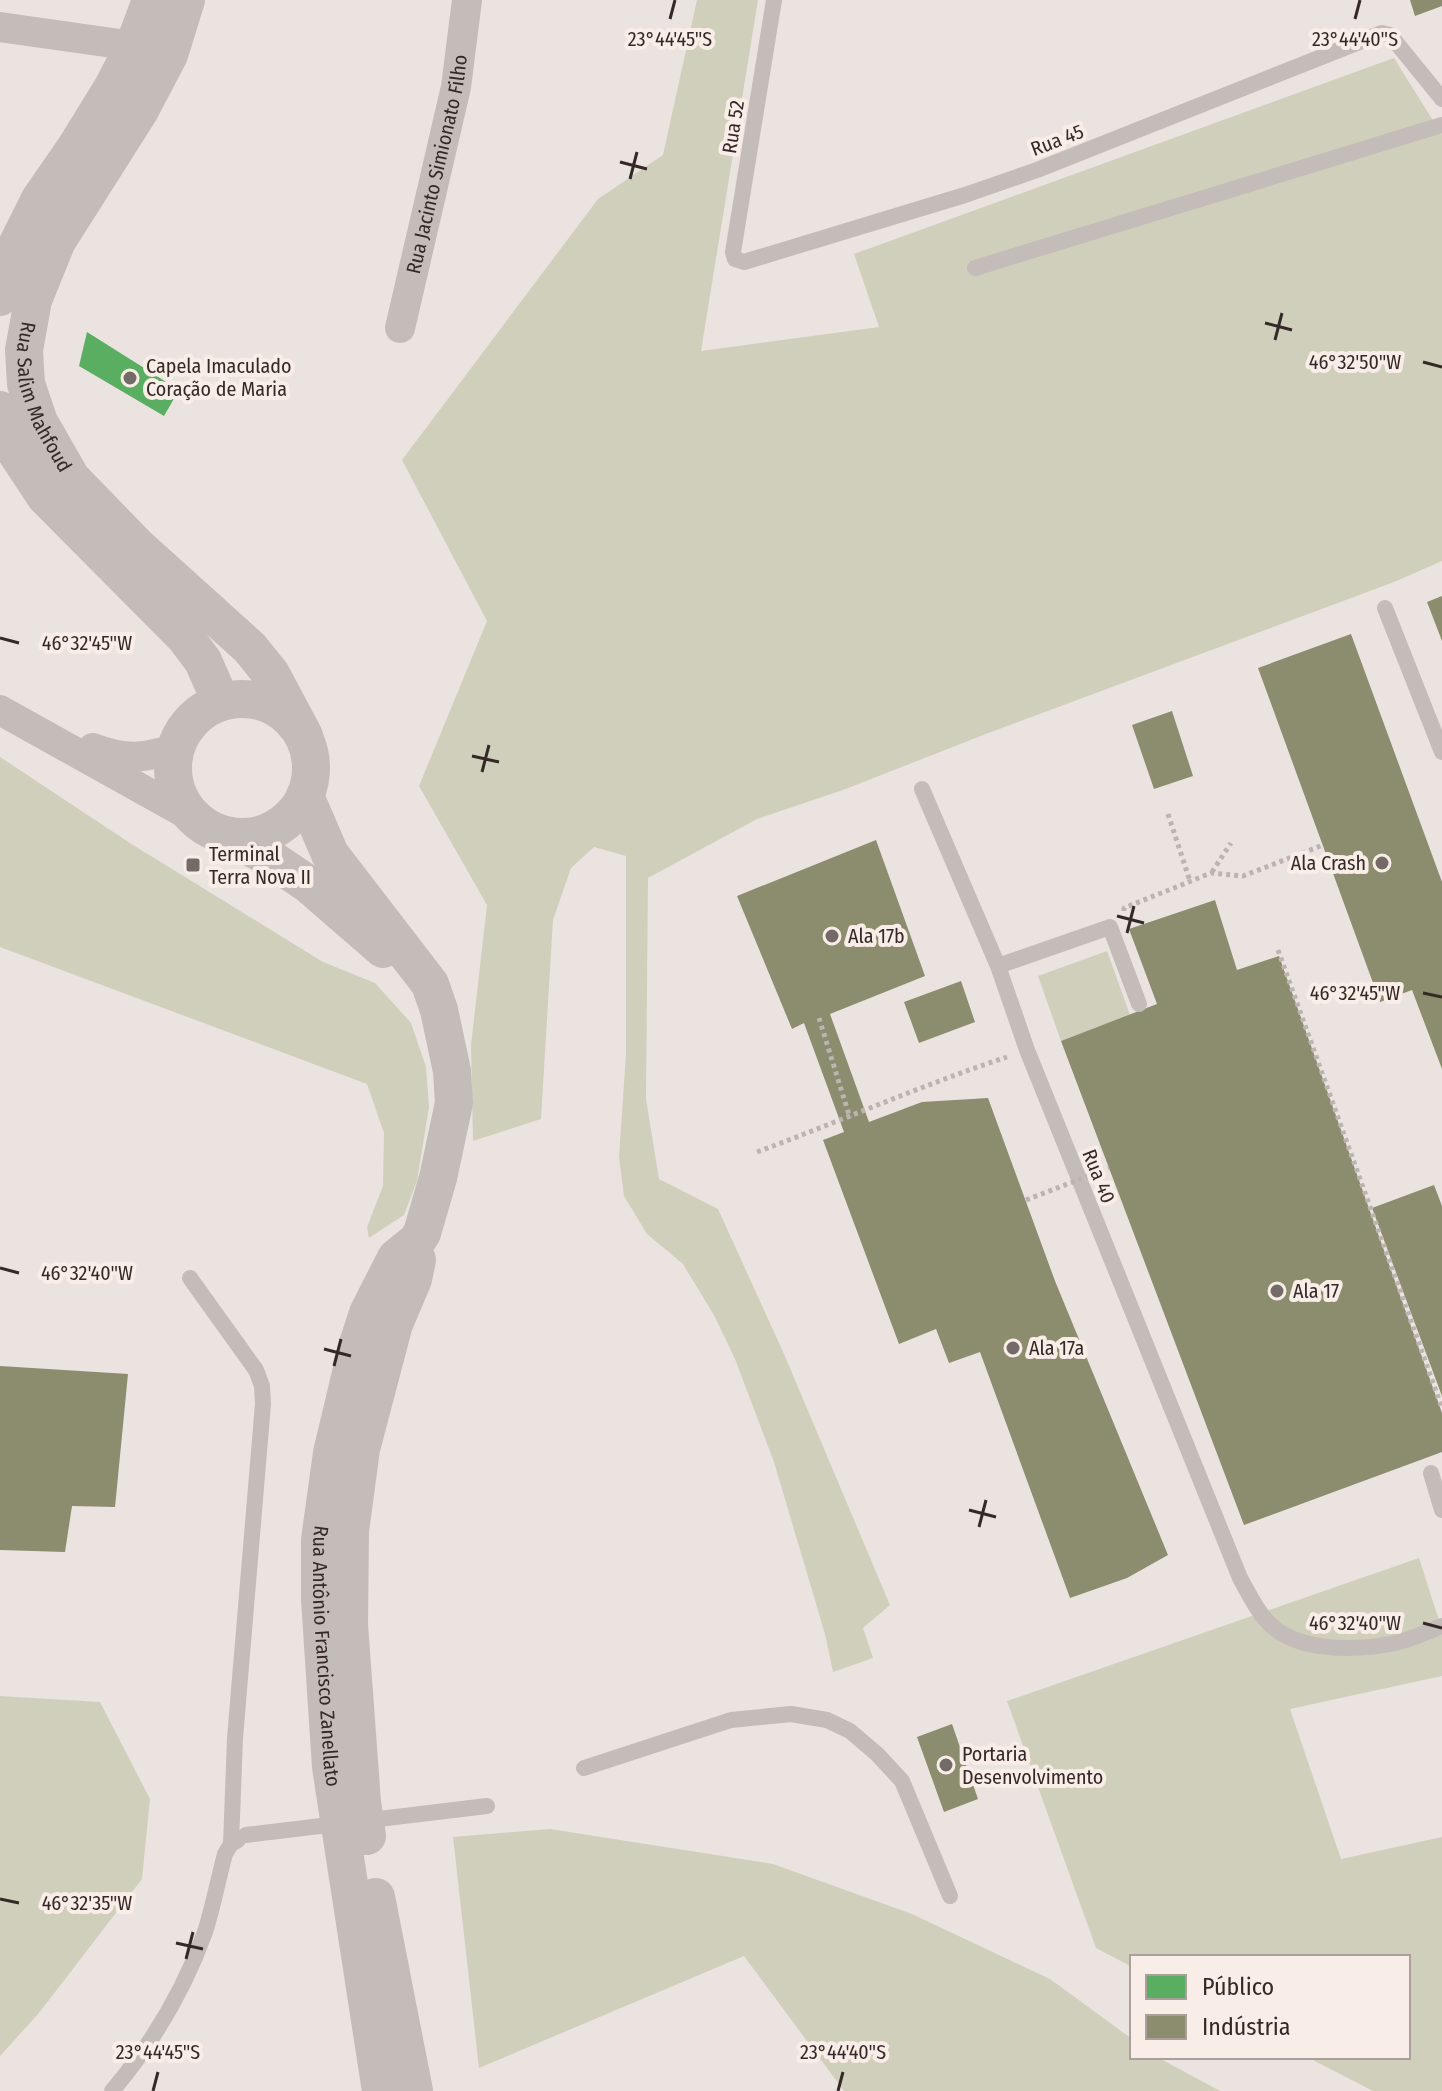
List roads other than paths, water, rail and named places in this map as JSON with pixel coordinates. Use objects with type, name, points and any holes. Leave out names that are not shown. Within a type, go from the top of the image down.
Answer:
[{"type":"street","name":"Rua Salim Mahfoud","points":[[151,0],[152,51],[140,110],[57,241],[33,300],[24,350],[26,384],[39,422],[71,478],[136,545],[250,648],[271,674],[304,736]]},
{"type":"street","name":"Rua Salim Mahfoud","points":[[0,297],[17,245],[40,199],[95,117],[152,51],[186,0]]},
{"type":"street","name":"Rua Jacinto Simionato Filho","points":[[400,328],[456,87],[467,0]]},
{"type":"street","points":[[0,27],[152,51]]},
{"type":"street","name":"Rua Salim Mahfoud","points":[[0,410],[16,452],[45,496],[185,637],[203,661],[221,702]]},
{"type":"street","points":[[245,698],[269,704],[289,716],[304,736],[311,755],[311,776],[305,796],[293,816],[274,829],[252,837],[213,828],[184,806],[176,788],[173,768],[176,749],[185,729],[201,712],[221,702],[245,698]]},
{"type":"street","points":[[8,714],[115,757],[134,758],[176,749]]},
{"type":"street","points":[[8,714],[265,855],[308,884],[393,957],[430,984]]},
{"type":"street","name":"Rua Antônio Francisco Zanellato","points":[[305,796],[330,854],[430,984],[452,1071],[454,1103],[438,1178],[422,1233],[396,1258],[381,1318],[350,1531],[349,1625],[362,1802],[376,1898],[414,2091]]},
{"type":"street","name":"Rua Antônio Francisco Zanellato","points":[[381,1318],[358,1344],[332,1453],[320,1540],[320,1599],[331,1767],[381,2091]]},
{"type":"lane","name":"Rua 52","points":[[735,259],[733,252],[774,0]]},
{"type":"lane","name":"Rua 45","points":[[735,259],[744,262],[1023,175],[1382,33],[1390,35],[1442,99]]},
{"type":"lane","points":[[975,268],[1442,125]]},
{"type":"lane","points":[[1385,608],[1442,752]]},
{"type":"lane","name":"Rua 40","points":[[922,789],[998,966],[1027,1050],[1240,1578],[1265,1620],[1282,1634],[1306,1644],[1358,1648],[1398,1642],[1442,1626]]},
{"type":"lane","points":[[998,966],[1110,927],[1139,1004]]},
{"type":"lane","points":[[190,1278],[256,1370],[262,1386],[262,1420],[235,1738],[231,1844]]},
{"type":"lane","points":[[1431,1473],[1442,1510]]},
{"type":"lane","points":[[584,1768],[731,1720],[791,1714],[827,1720],[850,1731],[902,1781],[950,1896]]},
{"type":"lane","points":[[112,2091],[135,2064],[175,2000],[205,1932],[225,1854],[231,1844],[246,1835],[487,1806]]},
{"type":"place","name":"Capela Imaculado Coração de Maria","points":[[130,378]]},
{"type":"place","name":"Ala Crash","points":[[1382,863]]},
{"type":"place","name":"Terminal Terra Nova II","points":[[193,865]]},
{"type":"place","name":"Ala 17b","points":[[832,936]]},
{"type":"place","name":"Ala 17","points":[[1277,1291]]},
{"type":"place","name":"Ala 17a","points":[[1013,1348]]},
{"type":"place","name":"Portaria Desenvolvimento","points":[[946,1765]]}]
